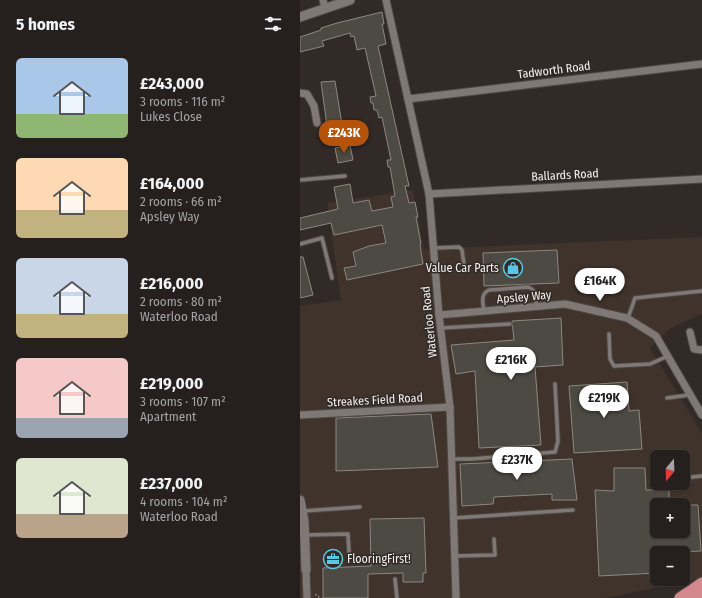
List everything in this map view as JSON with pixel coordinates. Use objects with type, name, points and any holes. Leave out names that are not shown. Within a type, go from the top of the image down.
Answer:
[{"type":"highway","points":[[680,598],[702,583]]},
{"type":"highway","points":[[692,598],[702,595]]},
{"type":"street","points":[[300,17],[324,4],[350,0]]},
{"type":"street","name":"Waterloo Road","points":[[386,0],[429,194],[439,315],[450,407],[456,598]]},
{"type":"street","name":"Tadworth Road","points":[[408,99],[702,64]]},
{"type":"street","points":[[300,94],[307,94],[314,106],[317,123]]},
{"type":"street","name":"Ballards Road","points":[[429,194],[702,179]]},
{"type":"street","name":"Apsley Way","points":[[439,315],[565,304],[627,318],[656,336],[702,415]]},
{"type":"street","points":[[690,332],[694,349],[702,350]]},
{"type":"street","name":"Streakes Field Road","points":[[300,415],[450,407]]},
{"type":"street","points":[[300,500],[305,535],[303,554],[306,570],[307,598]]},
{"type":"street","points":[[300,581],[306,570]]},
{"type":"lane","points":[[300,180],[345,176]]},
{"type":"lane","points":[[300,244],[322,238],[332,278]]},
{"type":"lane","points":[[433,248],[459,247],[462,250],[464,266]]},
{"type":"lane","points":[[484,311],[483,296],[485,292],[489,290],[528,287],[536,292],[536,307]]},
{"type":"lane","points":[[627,318],[635,298],[702,291]]},
{"type":"lane","points":[[441,328],[510,324]]},
{"type":"lane","points":[[609,334],[610,359],[614,366],[650,364],[668,356]]},
{"type":"lane","points":[[452,459],[472,459],[555,452],[558,441],[555,384]]},
{"type":"lane","points":[[667,398],[690,394]]},
{"type":"lane","points":[[690,477],[702,476]]},
{"type":"lane","points":[[302,511],[360,507]]},
{"type":"lane","points":[[454,518],[573,510]]},
{"type":"lane","points":[[305,535],[348,534],[349,553]]},
{"type":"lane","points":[[455,556],[495,555],[494,539]]},
{"type":"lane","points":[[395,579],[397,598]]},
{"type":"path","points":[[315,598],[315,594],[318,594],[319,598]]},
{"type":"shaded area","points":[[413,190],[424,249],[702,237],[702,314],[669,329],[650,348],[702,433],[702,579],[690,581],[690,546],[650,546],[650,586],[666,586],[605,598],[300,598],[300,306],[341,300],[327,203]]},
{"type":"building","points":[[382,12],[384,24],[382,24],[386,44],[378,46],[409,186],[405,186],[409,203],[415,202],[423,264],[347,280],[344,268],[356,266],[353,252],[369,246],[386,243],[382,225],[334,235],[331,223],[300,230],[300,218],[338,209],[334,187],[350,184],[353,203],[369,200],[372,211],[393,207],[391,197],[395,196],[390,167],[388,167],[387,160],[391,160],[382,117],[379,118],[377,110],[374,110],[373,103],[371,103],[370,97],[376,96],[365,48],[357,50],[354,36],[351,37],[350,33],[322,41],[324,46],[300,52],[300,37],[337,23]]},
{"type":"building","points":[[335,81],[342,125],[327,126],[321,82]]},
{"type":"building","points":[[350,145],[353,160],[338,163],[335,148]]},
{"type":"building","points":[[557,250],[559,283],[484,286],[483,253]]},
{"type":"building","points":[[300,257],[303,257],[313,295],[300,298]]},
{"type":"building","points":[[561,318],[563,365],[535,367],[541,445],[479,448],[475,371],[456,374],[451,345],[514,340],[512,321]]},
{"type":"building","points":[[627,382],[629,411],[639,410],[642,449],[574,453],[569,386]]},
{"type":"building","points":[[431,414],[438,467],[336,471],[336,418]]},
{"type":"building","points":[[572,459],[577,500],[552,500],[552,494],[494,497],[493,504],[462,506],[460,464]]},
{"type":"building","points":[[614,468],[645,468],[646,490],[669,490],[669,498],[650,498],[650,538],[690,538],[690,505],[698,505],[701,551],[690,552],[690,546],[650,546],[650,573],[599,576],[595,490],[614,491]]},
{"type":"building","points":[[424,518],[426,573],[423,573],[423,582],[403,582],[403,573],[368,574],[368,598],[323,598],[323,568],[371,566],[370,519]]},
{"type":"place","name":"Value Car Parts","points":[[513,268]]},
{"type":"place","name":"FlooringFirst!","points":[[333,559]]}]
